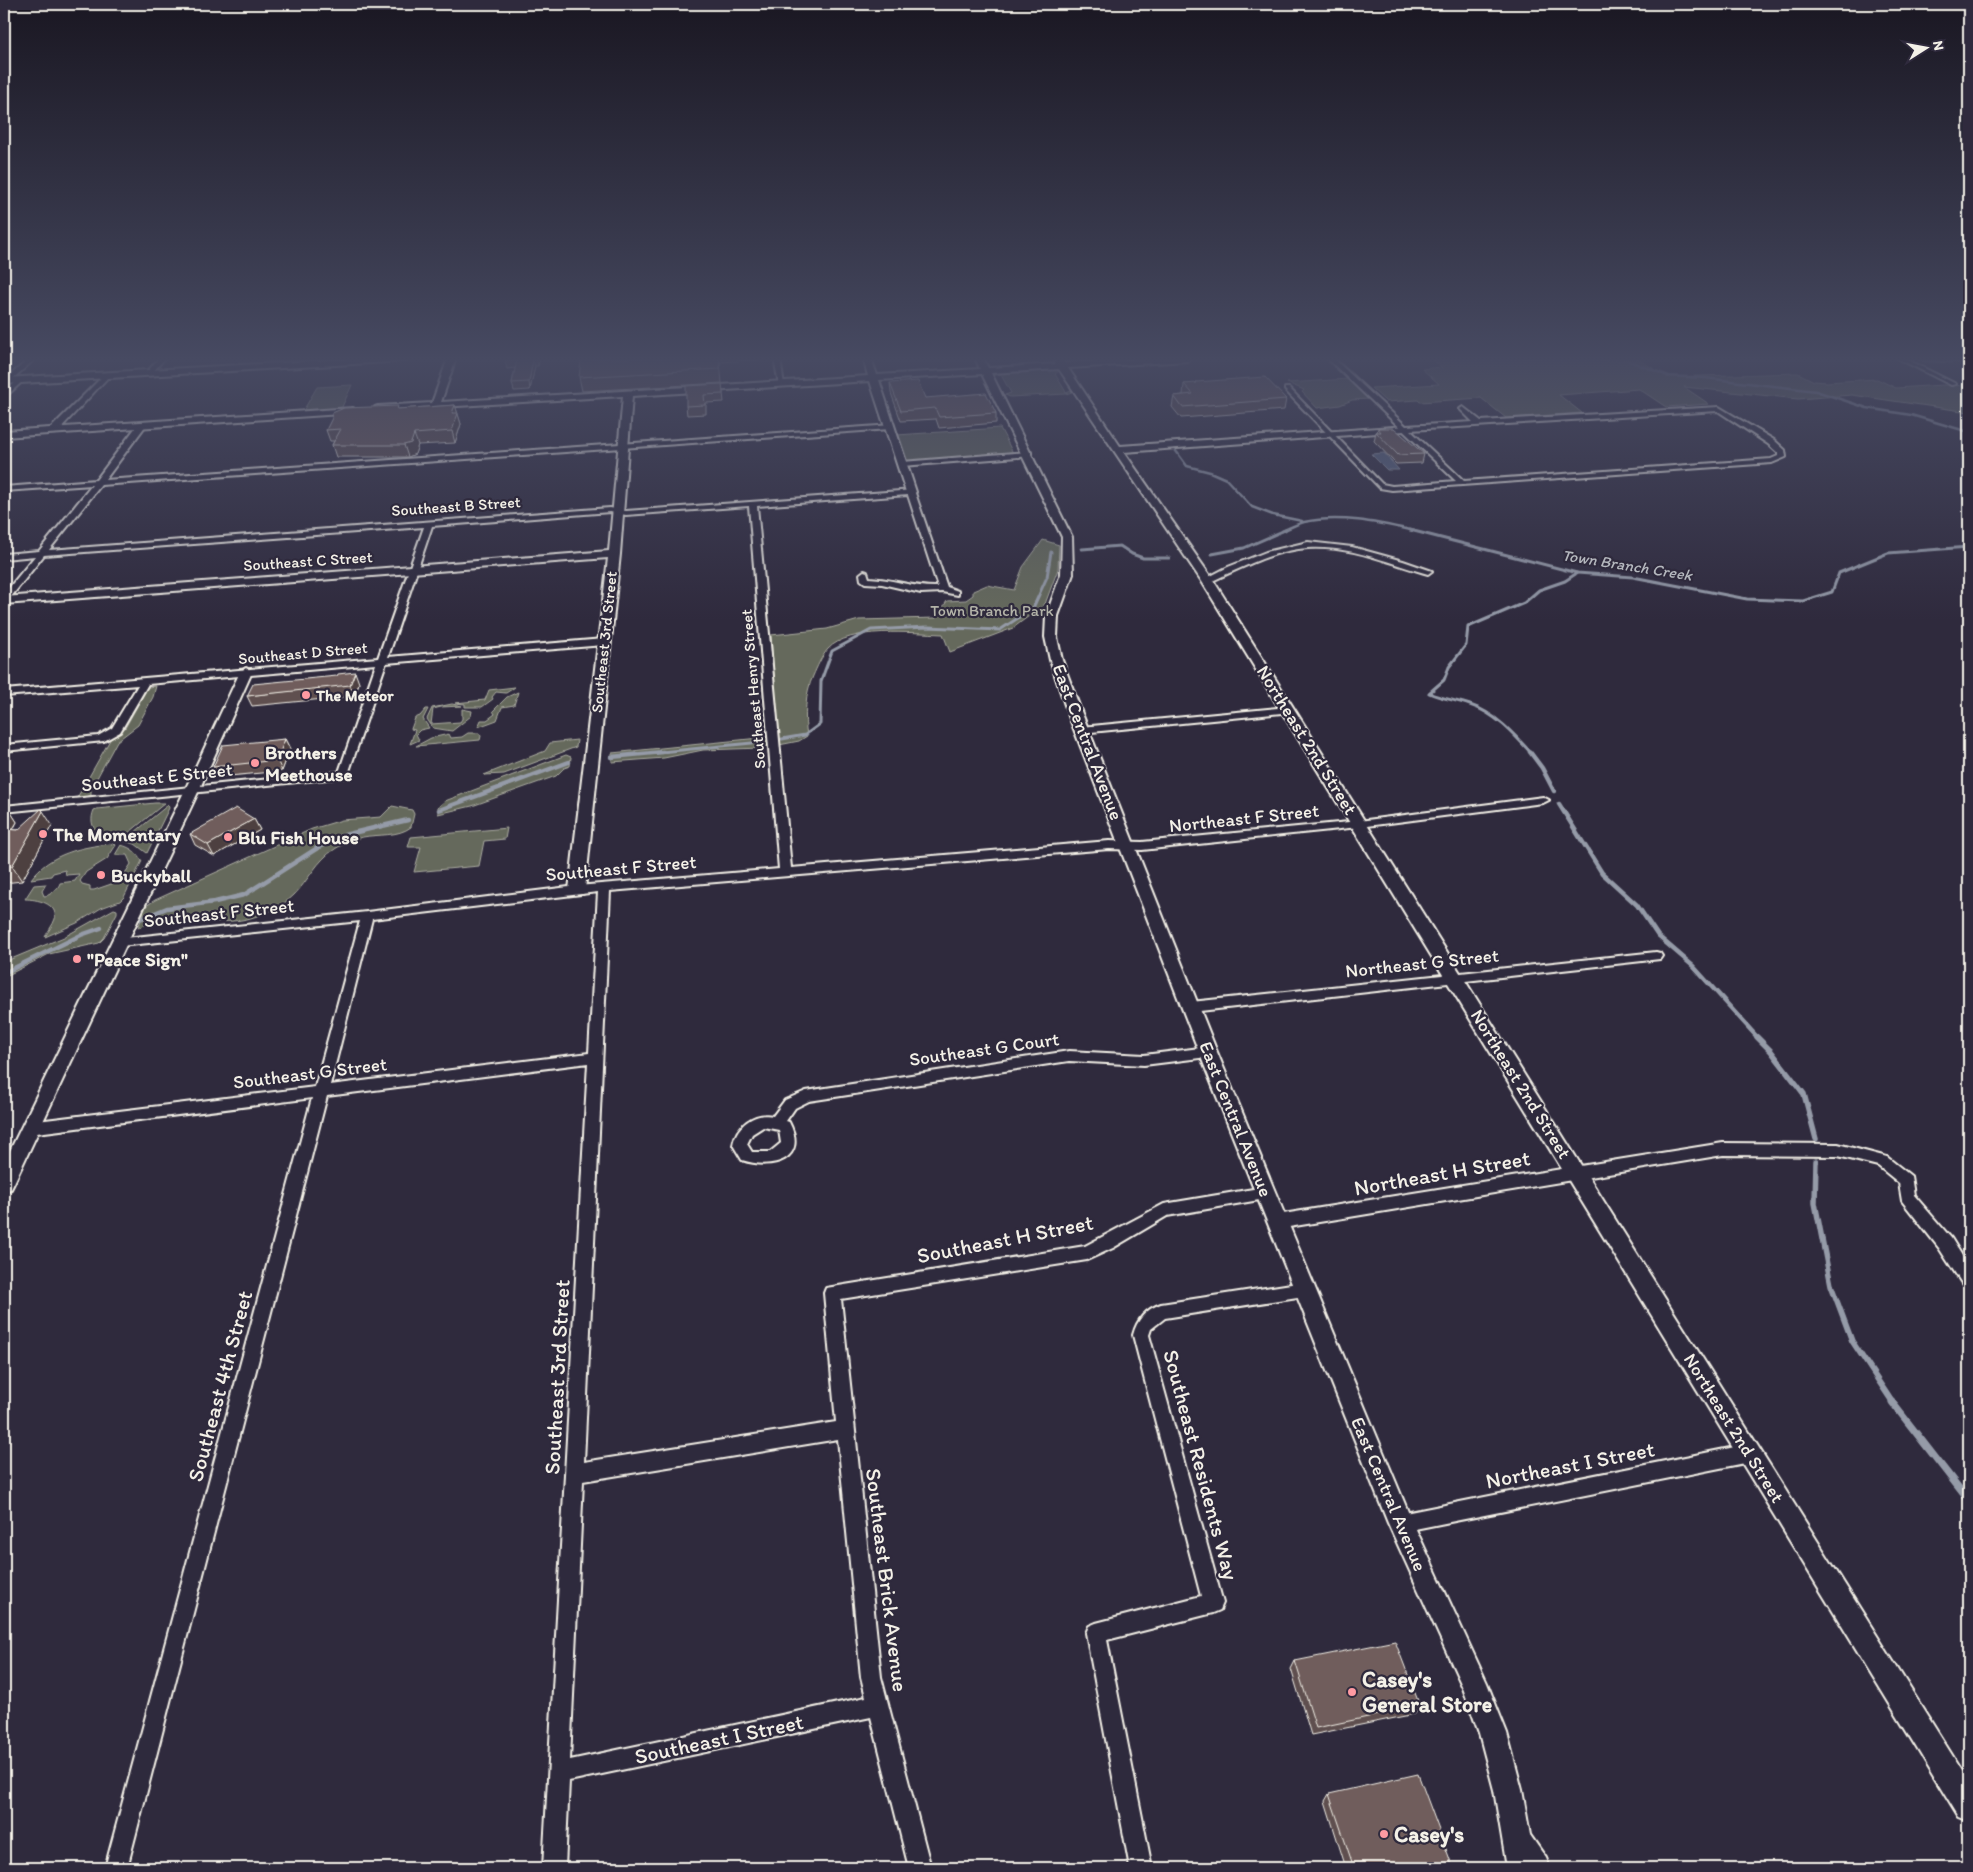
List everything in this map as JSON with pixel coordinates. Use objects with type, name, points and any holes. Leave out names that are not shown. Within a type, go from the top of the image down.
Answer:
[{"type":"main road","name":"East Central Avenue","points":[[1024,445],[1067,537],[1067,574],[1052,616],[1052,637],[1060,673],[1127,846]]},
{"type":"main road","name":"Southeast C Street","points":[[4,600],[614,554]]},
{"type":"street","points":[[4,600],[126,445]]},
{"type":"street","points":[[4,489],[632,445]]},
{"type":"street","points":[[896,445],[942,589]]},
{"type":"street","name":"Northeast 2nd Street","points":[[1117,445],[1207,580],[1969,1807]]},
{"type":"street","points":[[1120,449],[1168,445]]},
{"type":"street","points":[[1341,445],[1380,486],[1392,488],[1772,461],[1782,457],[1782,452],[1775,445]]},
{"type":"street","points":[[1422,445],[1462,483]]},
{"type":"street","name":"Southeast 3rd Street","points":[[577,890],[614,554],[623,446]]},
{"type":"street","points":[[902,464],[1028,454]]},
{"type":"street","name":"Southeast B Street","points":[[4,556],[429,523],[617,511],[626,513],[911,492]]},
{"type":"street","name":"Southeast Henry Street","points":[[753,504],[784,872]]},
{"type":"street","points":[[382,661],[429,523]]},
{"type":"street","points":[[1207,580],[1238,565],[1309,545],[1343,549],[1376,556],[1428,571]]},
{"type":"street","points":[[864,574],[865,580],[870,582],[882,581],[920,590],[942,589],[955,593]]},
{"type":"street","name":"Southeast D Street","points":[[4,693],[604,642]]},
{"type":"street","name":"Southeast E Street","points":[[4,809],[344,775],[382,661]]},
{"type":"street","points":[[4,1182],[120,942],[246,672]]},
{"type":"street","points":[[4,748],[100,739],[116,730],[145,681]]},
{"type":"street","points":[[1081,730],[1288,710]]},
{"type":"street","name":"Northeast F Street","points":[[1127,846],[1359,824],[1544,800]]},
{"type":"street","name":"Southeast F Street","points":[[120,942],[366,916],[577,890],[1109,845],[1127,846]]},
{"type":"street","name":"East Central Avenue","points":[[1127,846],[1208,1052],[1400,1523],[1474,1683],[1493,1733],[1508,1790],[1521,1868]]},
{"type":"street","name":"Southeast 3rd Street","points":[[554,1868],[604,888]]},
{"type":"street","name":"Southeast 4th Street","points":[[116,1868],[366,916]]},
{"type":"street","name":"Northeast G Street","points":[[1191,1007],[1656,956]]},
{"type":"street","name":"Southeast G Court","points":[[778,1122],[790,1104],[806,1096],[1069,1056],[1144,1060],[1208,1052]]},
{"type":"street","name":"Southeast G Street","points":[[29,1128],[596,1057]]},
{"type":"street","name":"Northeast H Street","points":[[1277,1222],[1723,1149],[1838,1150],[1882,1161],[1906,1180],[1907,1197],[1945,1243],[1969,1280]]},
{"type":"street","name":"Southeast H Street","points":[[832,1293],[1087,1253],[1108,1244],[1149,1217],[1164,1210],[1265,1193]]},
{"type":"street","name":"Southeast Residents Way","points":[[1141,1868],[1096,1633],[1213,1602],[1141,1335],[1144,1325],[1161,1311],[1304,1289]]},
{"type":"street","name":"Southeast Brick Avenue","points":[[832,1293],[872,1677],[920,1868]]},
{"type":"street","points":[[574,1474],[845,1429]]},
{"type":"street","name":"Northeast I Street","points":[[1400,1523],[1750,1453]]},
{"type":"street","name":"Southeast I Street","points":[[559,1773],[878,1705]]},
{"type":"street","points":[[1517,1840],[1536,1868]]},
{"type":"green space","points":[[901,445],[1009,445],[1013,453],[908,461]]},
{"type":"green space","name":"Town Branch Park","points":[[1043,540],[1059,545],[1058,569],[1045,604],[1013,628],[950,652],[943,634],[882,632],[851,637],[838,642],[823,655],[810,683],[806,706],[807,736],[799,741],[779,745],[771,635],[827,629],[859,620],[936,618],[947,601],[966,600],[973,595],[973,591],[987,585],[1014,590],[1023,567]]},
{"type":"green space","points":[[156,686],[153,697],[138,725],[117,741],[91,789],[91,796],[77,798],[111,738],[125,728],[148,687]]},
{"type":"green space","points":[[515,687],[506,693],[496,692],[492,697],[493,699],[482,707],[465,707],[465,704],[455,703],[485,700],[489,690]]},
{"type":"green space","points":[[518,692],[514,705],[502,707],[497,720],[478,727],[481,720],[487,720],[495,714],[493,711],[507,697]]},
{"type":"green space","points":[[452,704],[462,706],[433,709],[431,724],[460,722],[462,719],[462,709],[472,711],[471,716],[452,731],[433,728],[427,719],[432,708]]},
{"type":"green space","points":[[428,709],[423,719],[429,728],[420,730],[416,734],[419,740],[410,744],[415,730],[411,729],[415,718],[420,716]]},
{"type":"green space","points":[[468,733],[479,733],[481,736],[480,740],[416,746],[431,738],[449,734],[451,738],[462,737]]},
{"type":"green space","points":[[769,737],[770,745],[762,748],[703,750],[664,758],[612,762],[612,753]]},
{"type":"green space","points":[[577,740],[576,747],[504,774],[484,775],[545,751],[550,743]]},
{"type":"green space","points":[[566,755],[571,757],[570,766],[564,768],[556,776],[472,806],[438,814],[438,807],[445,801]]},
{"type":"green space","points":[[165,803],[119,841],[107,838],[97,832],[92,823],[94,810],[97,809]]},
{"type":"green space","points":[[168,805],[169,808],[147,853],[135,844],[124,841]]},
{"type":"green space","points":[[392,806],[412,810],[414,814],[411,827],[394,834],[359,838],[338,847],[323,859],[294,895],[272,910],[247,919],[233,921],[176,920],[150,923],[138,928],[146,906],[155,900],[312,829],[342,820],[381,817]]},
{"type":"green space","points":[[507,828],[505,839],[484,841],[479,866],[414,872],[421,847],[408,847],[411,837]]},
{"type":"green space","points":[[116,845],[107,859],[86,872],[80,881],[82,884],[90,886],[90,890],[94,890],[120,881],[131,864],[127,855],[115,855],[121,845],[125,846],[138,855],[142,861],[124,897],[120,901],[101,908],[77,923],[45,937],[55,919],[53,909],[40,901],[25,899],[34,885],[46,884],[42,891],[44,896],[46,896],[54,891],[60,883],[75,881],[79,874],[66,875],[65,870],[53,873],[51,876],[31,879],[38,870],[57,857],[78,849]]},
{"type":"green space","points":[[114,909],[117,910],[117,913],[104,938],[99,943],[49,954],[4,977],[4,962],[64,937]]},
{"type":"water","points":[[1384,453],[1399,470],[1387,470],[1371,454]]},
{"type":"building","points":[[1389,445],[1414,445],[1424,454],[1398,455]]},
{"type":"building","points":[[355,672],[350,685],[247,696],[253,684],[337,676],[338,674]]},
{"type":"building","points":[[285,739],[277,760],[213,767],[223,745]]},
{"type":"building","points":[[236,808],[254,819],[208,845],[190,834]]},
{"type":"building","points":[[41,809],[43,811],[12,866],[4,867],[4,829],[18,830]]},
{"type":"building","name":"Casey's General Store","points":[[1395,1641],[1420,1706],[1316,1728],[1295,1661]]},
{"type":"building","name":"Casey's","points":[[1418,1774],[1452,1865],[1439,1868],[1354,1868],[1329,1794]]},
{"type":"waterway","points":[[1176,451],[1187,466],[1210,472],[1226,479],[1252,507],[1273,515],[1302,521]]},
{"type":"waterway","name":"Town Branch Creek","points":[[1282,531],[1304,522],[1332,519],[1360,520],[1410,530]]},
{"type":"waterway","name":"Town Branch Creek","points":[[1212,554],[1244,548],[1285,530]]},
{"type":"waterway","name":"Town Branch Creek","points":[[1410,530],[1415,531]]},
{"type":"waterway","name":"Town Branch Creek","points":[[1410,530],[1577,573]]},
{"type":"waterway","name":"Town Branch Creek","points":[[1082,549],[1120,546],[1132,554],[1143,558],[1169,558]]},
{"type":"waterway","name":"Town Branch Creek","points":[[1577,573],[1633,577],[1747,599],[1803,601],[1832,592],[1839,573],[1888,553],[1969,547]]},
{"type":"waterway","name":"Town Branch Creek","points":[[782,739],[805,735],[820,724],[821,681],[832,651],[871,630],[927,627],[1000,630],[1033,608],[1047,577],[1051,552]]},
{"type":"waterway","points":[[1531,753],[1511,732],[1488,713],[1470,705],[1429,693],[1444,680],[1449,667],[1466,645],[1468,627],[1524,603],[1539,590],[1565,581],[1577,573]]},
{"type":"waterway","name":"Town Branch Creek","points":[[651,753],[762,742]]},
{"type":"waterway","name":"Town Branch Creek","points":[[611,757],[663,752]]},
{"type":"waterway","points":[[1530,752],[1542,768],[1554,791]]},
{"type":"waterway","name":"Town Branch Creek","points":[[439,810],[569,762]]},
{"type":"waterway","points":[[1559,804],[1602,873],[1637,905],[1658,936],[1693,966],[1758,1038]]},
{"type":"waterway","name":"Town Branch Creek","points":[[140,919],[167,908],[215,902],[244,895],[319,847],[344,835],[408,820]]},
{"type":"waterway","name":"Town Branch Creek","points":[[4,973],[81,935],[101,928]]},
{"type":"waterway","points":[[1758,1038],[1771,1051],[1804,1094],[1816,1139]]},
{"type":"waterway","points":[[1816,1161],[1815,1203],[1831,1285],[1852,1341],[1893,1403]]},
{"type":"waterway","points":[[1892,1402],[1969,1501]]},
{"type":"place","name":"The Meteor","points":[[306,695]]},
{"type":"place","name":"Brothers Meethouse","points":[[255,763]]},
{"type":"place","name":"The Momentary","points":[[43,834]]},
{"type":"place","name":"Blu Fish House","points":[[228,837]]},
{"type":"place","name":"Buckyball","points":[[101,875]]},
{"type":"place","name":"\"Peace Sign\"","points":[[77,959]]},
{"type":"place","name":"Casey's General Store","points":[[1352,1692]]},
{"type":"place","name":"Casey's","points":[[1384,1834]]}]
